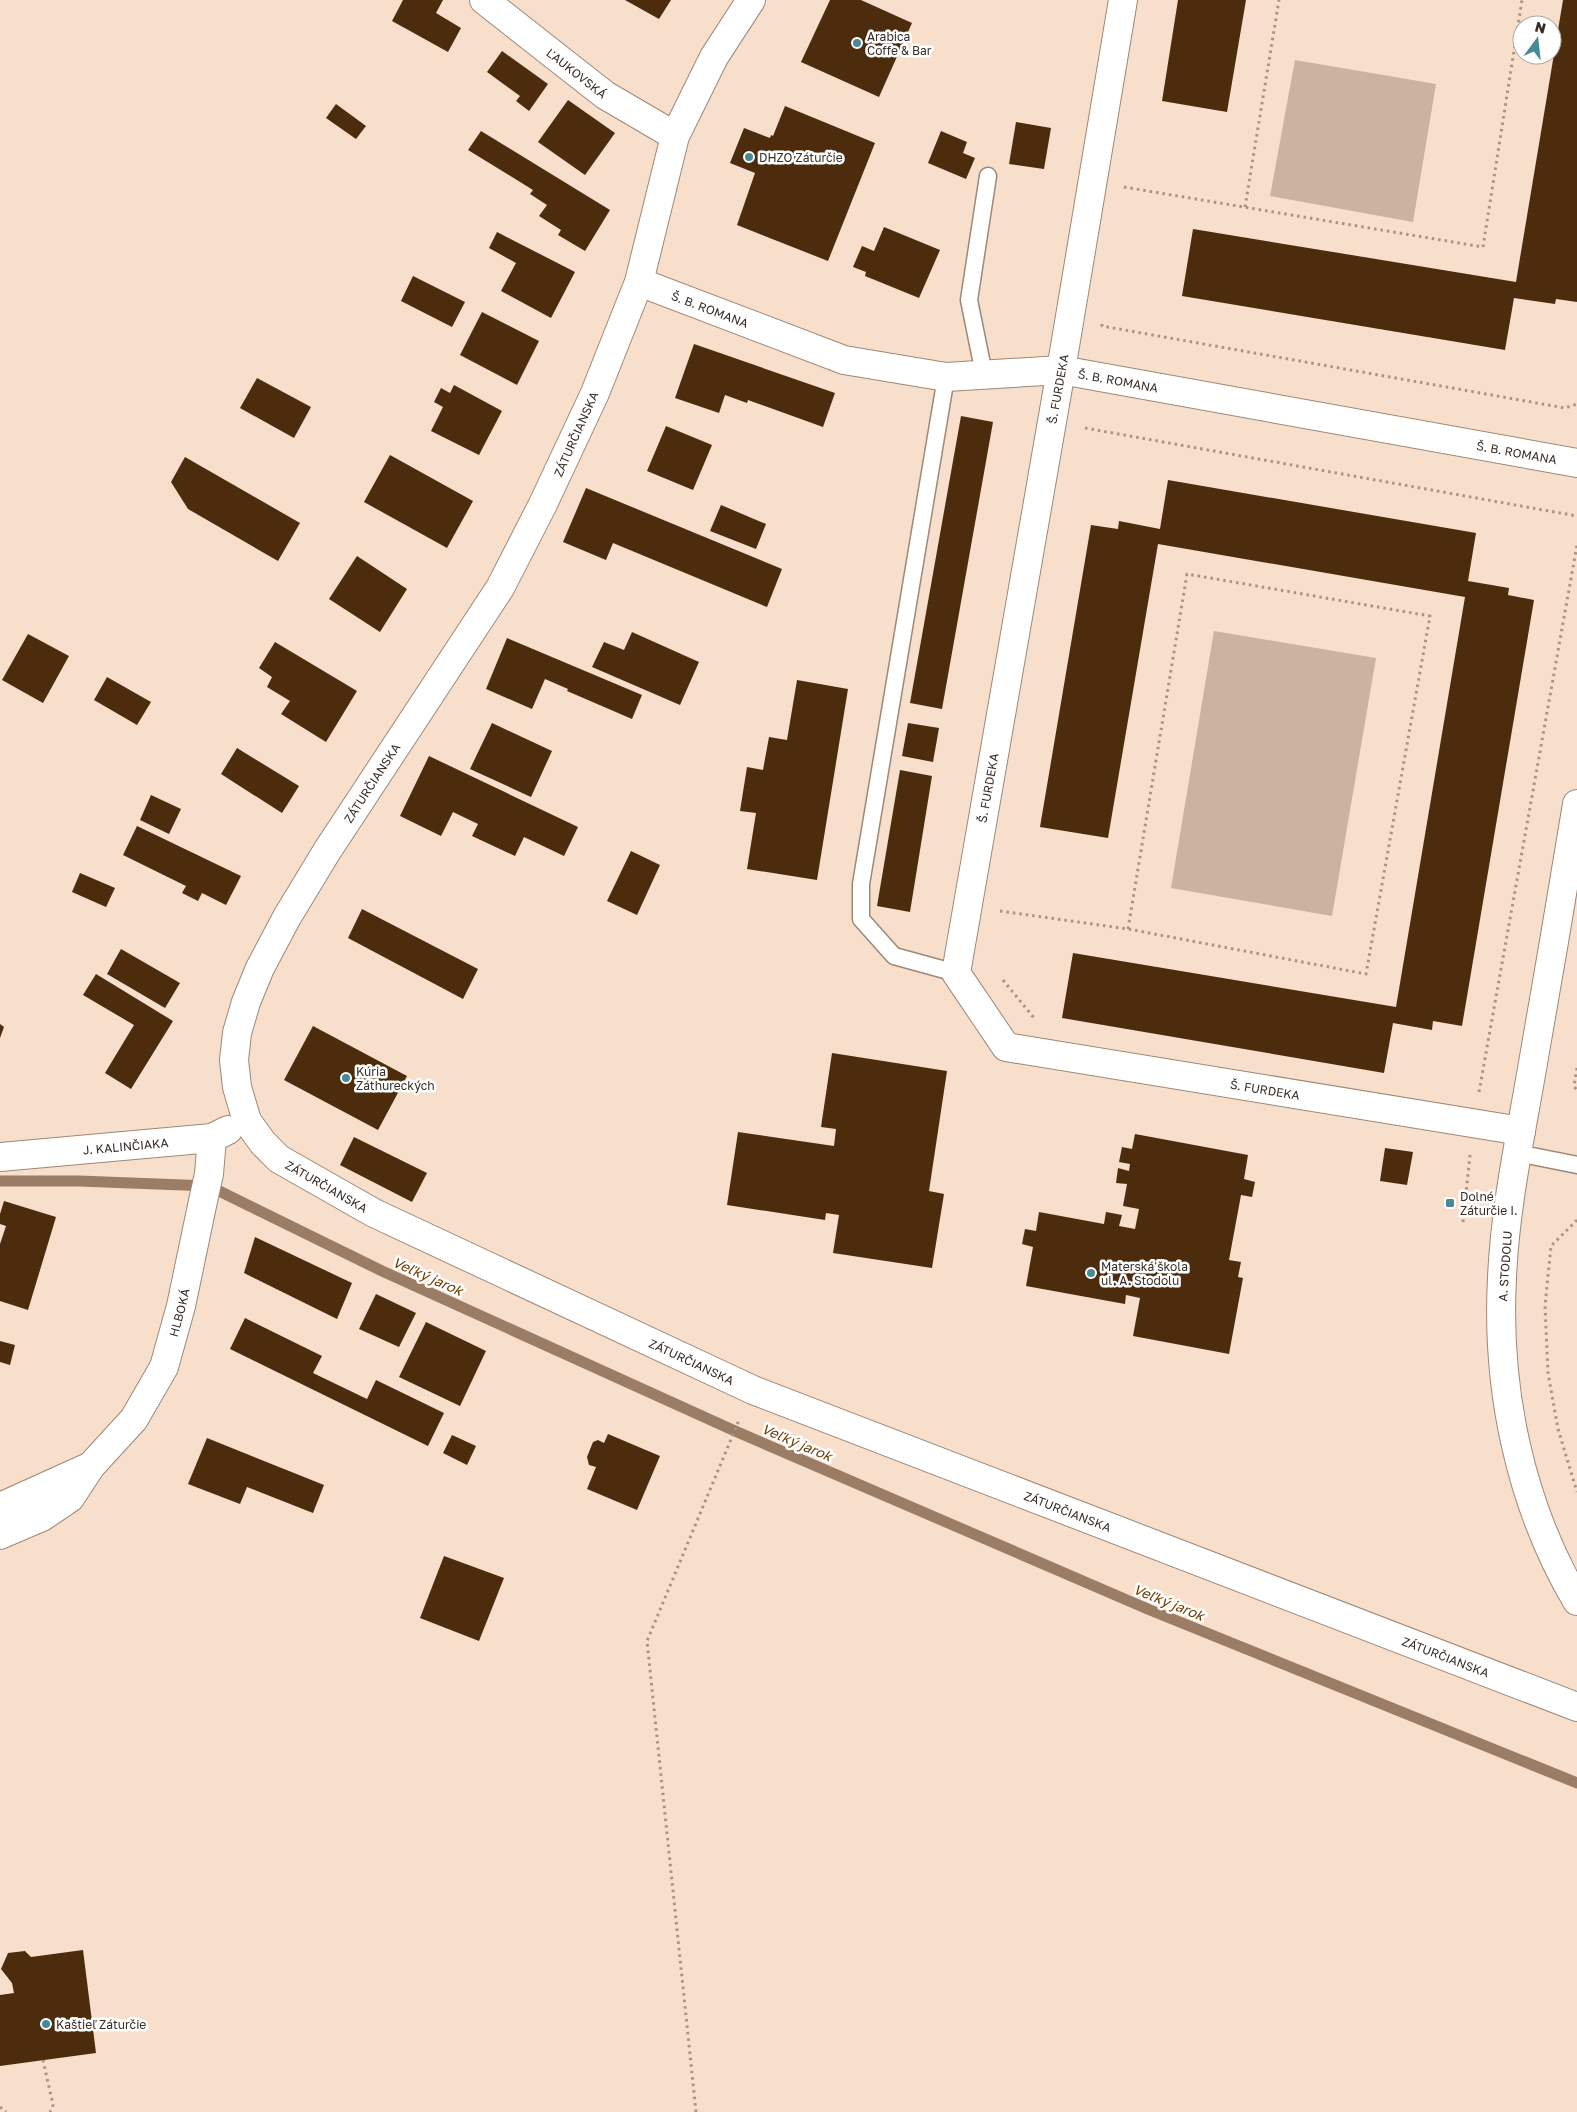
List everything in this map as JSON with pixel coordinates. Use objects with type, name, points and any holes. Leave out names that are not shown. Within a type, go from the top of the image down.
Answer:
[{"type":"street","name":"ĽAUKOVSKÁ","points":[[484,0],[605,95],[650,124],[675,136]]},
{"type":"street","name":"ZÁTURČIANSKA","points":[[751,0],[714,57],[675,136],[639,282],[595,393],[569,452],[500,588],[327,851],[287,916],[260,968],[246,1002],[237,1033],[234,1060],[237,1087],[247,1121],[263,1143],[280,1159],[374,1213],[753,1390],[1577,1708]]},
{"type":"street","name":"Š. FURDEKA","points":[[1123,0],[956,973],[1006,1047],[1474,1122],[1519,1142]]},
{"type":"street","name":"Š. B. ROMANA","points":[[639,282],[844,360],[946,377],[1061,370],[1577,463]]},
{"type":"street","name":"A. STODOLU","points":[[1577,804],[1519,1142],[1502,1278],[1502,1344],[1509,1415],[1524,1478],[1542,1532],[1577,1601]]},
{"type":"street","name":"J. KALINČIAKA","points":[[0,1157],[212,1138],[247,1121]]},
{"type":"street","name":"HLBOKÁ","points":[[0,1535],[42,1517],[70,1498],[92,1466],[134,1419],[164,1367],[181,1306],[206,1185],[212,1138]]},
{"type":"street","name":"HLBOKÁ","points":[[0,1508],[92,1466]]},
{"type":"lane","points":[[984,374],[969,300],[988,176]]},
{"type":"lane","points":[[946,377],[861,884],[861,919],[894,956],[956,973]]},
{"type":"lane","points":[[1519,1142],[1577,1165]]},
{"type":"path","points":[[1245,207],[1279,0]]},
{"type":"path","points":[[1123,187],[1484,247],[1522,0]]},
{"type":"path","points":[[1122,196],[1125,177]]},
{"type":"path","points":[[1103,316],[1102,326],[1565,408],[1577,404]]},
{"type":"path","points":[[1083,438],[1085,428],[1577,516]]},
{"type":"path","points":[[1463,1222],[1474,1122],[1577,545]]},
{"type":"path","points":[[1000,911],[1128,930],[1366,974],[1430,616],[1187,574],[1128,930]]},
{"type":"path","points":[[998,920],[1001,901]]},
{"type":"path","points":[[998,974],[1039,1025]]},
{"type":"path","points":[[1577,1068],[1574,1086],[1577,1091]]},
{"type":"path","points":[[1577,1220],[1551,1246],[1545,1306],[1548,1374],[1558,1429],[1577,1492]]},
{"type":"path","points":[[696,2112],[647,1641],[741,1415]]},
{"type":"path","points":[[43,2060],[53,2105],[50,2112]]},
{"type":"path","points":[[0,2107],[6,2112]]},
{"type":"shaded area","points":[[1295,60],[1436,84],[1413,222],[1270,196]]},
{"type":"shaded area","points":[[1214,631],[1376,658],[1332,916],[1171,888]]},
{"type":"building","points":[[403,0],[443,0],[436,13],[461,28],[448,52],[392,21]]},
{"type":"building","points":[[625,0],[671,0],[659,19]]},
{"type":"building","name":"Arabica Coffe & Bar","points":[[830,0],[861,0],[912,23],[879,97],[801,62]]},
{"type":"building","points":[[1178,0],[1246,0],[1227,112],[1162,101]]},
{"type":"building","points":[[1563,0],[1577,0],[1577,302],[1556,299],[1555,304],[1514,298],[1505,350],[1182,296],[1193,229],[1516,282],[1552,65],[1562,65],[1560,15]]},
{"type":"building","points":[[502,51],[548,84],[529,111],[516,101],[520,96],[487,72]]},
{"type":"building","points":[[568,100],[615,133],[585,175],[538,142]]},
{"type":"building","points":[[336,104],[366,126],[356,139],[326,118]]},
{"type":"building","points":[[785,106],[875,143],[828,261],[737,225],[755,173],[730,163],[744,128],[770,138],[771,135],[773,136]]},
{"type":"building","points":[[1016,122],[1051,128],[1044,169],[1009,164]]},
{"type":"building","points":[[481,131],[610,210],[585,251],[558,235],[561,230],[539,216],[547,205],[530,194],[533,190],[468,150]]},
{"type":"building","points":[[941,131],[967,142],[963,153],[975,158],[966,179],[928,163]]},
{"type":"building","points":[[884,227],[940,250],[919,298],[865,276],[866,272],[853,267],[862,246],[874,251]]},
{"type":"building","points":[[497,232],[575,272],[551,318],[501,291],[516,263],[489,248]]},
{"type":"building","points":[[413,276],[465,302],[452,327],[401,301]]},
{"type":"building","points":[[482,312],[539,341],[517,385],[460,355]]},
{"type":"building","points":[[694,344],[835,393],[823,427],[748,400],[747,403],[725,395],[719,413],[675,398]]},
{"type":"building","points":[[257,378],[311,407],[294,438],[240,408]]},
{"type":"building","points":[[454,385],[502,411],[479,455],[431,431],[443,407],[434,402],[441,388],[450,393]]},
{"type":"building","points":[[961,416],[993,422],[942,709],[910,703]]},
{"type":"building","points":[[666,426],[712,445],[693,490],[647,471]]},
{"type":"building","points":[[390,455],[473,501],[447,548],[364,502]]},
{"type":"building","points":[[185,457],[300,523],[278,561],[188,509],[171,482]]},
{"type":"building","points":[[1168,480],[1476,533],[1468,581],[1509,588],[1508,595],[1534,600],[1462,1026],[1433,1021],[1432,1030],[1393,1023],[1384,1073],[1062,1018],[1073,953],[1396,1007],[1465,597],[1158,544],[1108,838],[1040,827],[1091,525],[1118,529],[1119,521],[1160,529]]},
{"type":"building","points":[[586,488],[782,569],[767,607],[613,543],[606,560],[563,542]]},
{"type":"building","points":[[721,505],[766,524],[756,549],[710,531]]},
{"type":"building","points":[[357,556],[407,589],[380,632],[329,599]]},
{"type":"building","points":[[632,632],[699,662],[680,705],[592,667],[604,642],[624,650]]},
{"type":"building","points":[[28,634],[69,656],[43,703],[2,680]]},
{"type":"building","points":[[507,638],[642,695],[632,719],[567,691],[568,689],[545,679],[532,709],[486,689]]},
{"type":"building","points":[[275,642],[357,691],[326,742],[281,714],[290,701],[267,687],[272,677],[259,668]]},
{"type":"building","points":[[107,677],[151,702],[137,725],[94,700]]},
{"type":"building","points":[[797,680],[848,689],[817,880],[747,869],[756,813],[740,811],[747,767],[763,770],[769,737],[787,740]]},
{"type":"building","points":[[492,723],[552,751],[531,797],[470,769]]},
{"type":"building","points":[[908,723],[939,728],[933,762],[902,756]]},
{"type":"building","points":[[237,748],[299,786],[282,813],[221,774]]},
{"type":"building","points":[[429,756],[578,827],[564,856],[524,837],[515,856],[472,836],[478,824],[453,812],[441,836],[400,816]]},
{"type":"building","points":[[900,770],[932,776],[910,912],[877,906]]},
{"type":"building","points":[[151,795],[181,809],[169,834],[140,820]]},
{"type":"building","points":[[137,826],[241,876],[226,905],[202,893],[198,901],[182,893],[186,886],[123,855]]},
{"type":"building","points":[[631,851],[660,865],[637,915],[607,901]]},
{"type":"building","points":[[80,873],[115,888],[106,907],[72,892]]},
{"type":"building","points":[[362,909],[478,969],[463,999],[348,938]]},
{"type":"building","points":[[121,949],[180,983],[165,1008],[107,974]]},
{"type":"building","points":[[96,974],[173,1021],[131,1089],[105,1073],[134,1025],[83,995]]},
{"type":"building","points":[[0,1024],[4,1027],[0,1038]]},
{"type":"building","name":"Kúria Záthureckých","points":[[313,1026],[407,1076],[378,1130],[284,1080]]},
{"type":"building","points":[[832,1053],[947,1071],[929,1191],[944,1194],[932,1268],[833,1253],[839,1215],[826,1213],[825,1220],[727,1205],[738,1132],[834,1146],[836,1129],[821,1127]]},
{"type":"building","points":[[1135,1134],[1248,1155],[1244,1179],[1255,1182],[1252,1197],[1241,1195],[1229,1260],[1241,1262],[1238,1277],[1243,1278],[1229,1354],[1133,1336],[1140,1298],[1126,1295],[1125,1304],[1026,1286],[1033,1247],[1022,1244],[1025,1229],[1036,1231],[1039,1212],[1104,1224],[1106,1212],[1122,1215],[1119,1226],[1135,1229],[1139,1209],[1123,1206],[1127,1184],[1116,1183],[1118,1168],[1129,1171],[1130,1164],[1119,1162],[1122,1147],[1132,1149]]},
{"type":"building","points":[[354,1137],[427,1173],[412,1202],[340,1165]]},
{"type":"building","points":[[1385,1148],[1413,1152],[1407,1185],[1380,1181]]},
{"type":"building","points":[[4,1201],[56,1217],[28,1310],[0,1301],[0,1244],[6,1226],[0,1224],[0,1214]]},
{"type":"building","points":[[255,1237],[352,1283],[337,1319],[244,1273]]},
{"type":"building","points":[[376,1294],[416,1313],[399,1347],[359,1329]]},
{"type":"building","points":[[245,1318],[322,1356],[313,1373],[367,1399],[376,1380],[444,1413],[428,1446],[230,1349]]},
{"type":"building","points":[[426,1322],[486,1351],[460,1406],[399,1377]]},
{"type":"building","points":[[0,1341],[15,1345],[10,1365],[0,1362]]},
{"type":"building","points":[[608,1434],[660,1456],[637,1510],[587,1489],[596,1467],[589,1465],[587,1457],[593,1442],[598,1440],[604,1443]]},
{"type":"building","points":[[452,1435],[476,1446],[467,1465],[443,1453]]},
{"type":"building","points":[[207,1438],[324,1485],[313,1513],[247,1487],[240,1504],[188,1484]]},
{"type":"building","points":[[444,1556],[504,1578],[479,1641],[420,1618]]},
{"type":"building","name":"Kaštieľ Záturčie","points":[[83,1950],[96,2053],[0,2066],[0,1995],[14,1993],[12,1983],[1,1969],[8,1953],[25,1951],[31,1957]]},
{"type":"waterway","name":"Veľký jarok","points":[[0,1181],[79,1181],[209,1186],[382,1271],[735,1431],[1150,1610],[1577,1783]]},
{"type":"place","name":"Arabica Coffe & Bar","points":[[857,43]]},
{"type":"place","name":"DHZO Záturčie","points":[[749,157]]},
{"type":"place","name":"Kúria Záthureckých","points":[[346,1078]]},
{"type":"place","name":"Dolné Záturčie I.","points":[[1450,1203]]},
{"type":"place","name":"Materská škola ul. A. Stodolu","points":[[1091,1273]]},
{"type":"place","name":"Kaštieľ Záturčie","points":[[46,2024]]}]
